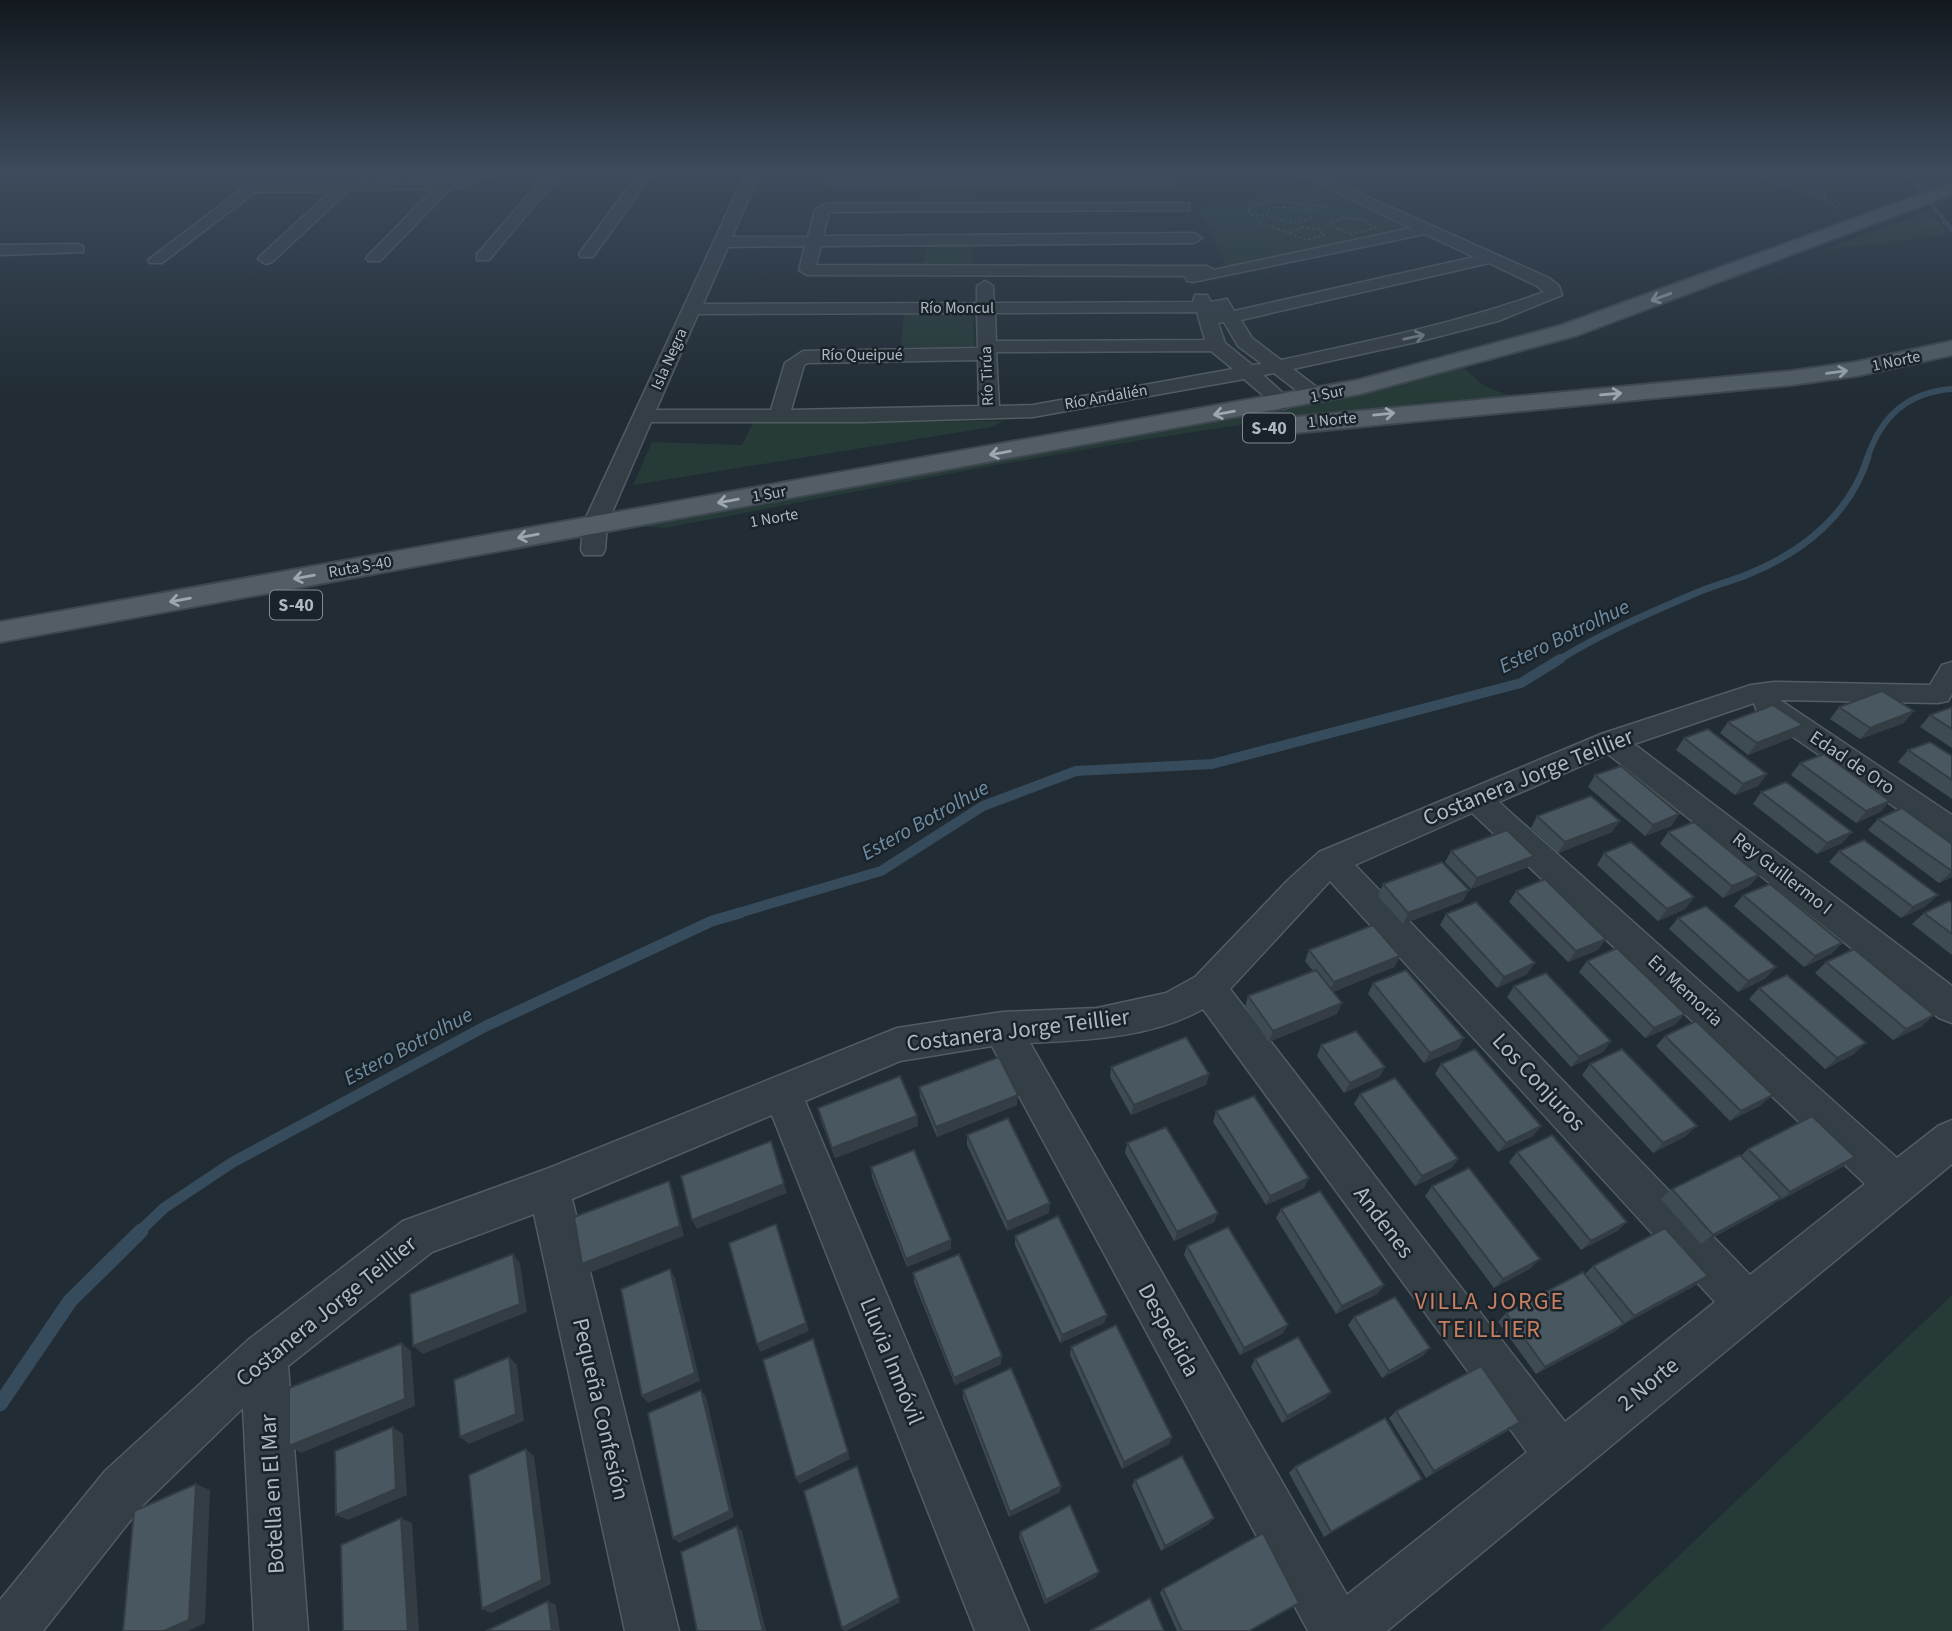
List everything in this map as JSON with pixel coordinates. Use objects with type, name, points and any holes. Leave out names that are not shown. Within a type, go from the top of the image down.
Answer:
[{"type":"main road","name":"1 Sur","points":[[594,537],[1284,403],[1482,356],[1570,330],[1795,246]]},
{"type":"main road","name":"1 Norte","points":[[836,507],[1156,443],[1304,423],[1804,376],[1914,359],[1952,348]]},
{"type":"main road","points":[[1482,356],[1477,357],[1477,368],[1492,382],[1528,396],[1551,399]]},
{"type":"main road","name":"1 Norte","points":[[594,537],[795,514]]},
{"type":"main road","name":"Ruta S-40","points":[[0,632],[594,537]]},
{"type":"main road","name":"Ruta S-40","points":[[0,660],[594,537]]},
{"type":"street","points":[[156,260],[175,246]]},
{"type":"street","points":[[267,259],[281,246]]},
{"type":"street","points":[[374,258],[386,246]]},
{"type":"street","points":[[483,257],[492,246]]},
{"type":"street","points":[[587,254],[593,246]]},
{"type":"street","name":"Isla Negra","points":[[594,537],[719,246]]},
{"type":"street","points":[[812,246],[807,270],[809,272],[1200,274],[1341,246]]},
{"type":"street","points":[[914,272],[917,246]]},
{"type":"street","name":"Río Tirúa","points":[[984,246],[989,414]]},
{"type":"street","points":[[1189,246],[1215,313],[1216,345],[1284,403]]},
{"type":"street","points":[[1465,246],[1491,258]]},
{"type":"street","points":[[0,250],[77,249]]},
{"type":"street","name":"Río Andalién","points":[[644,416],[989,414],[1032,411],[1275,367],[1459,327],[1548,298],[1553,290],[1543,282],[1491,258]]},
{"type":"street","name":"Río Moncul","points":[[692,309],[985,308],[1215,313],[1491,258]]},
{"type":"street","points":[[889,355],[894,308]]},
{"type":"street","points":[[1215,313],[1275,367],[1315,396]]},
{"type":"street","name":"Río Queipué","points":[[779,416],[795,363],[803,357],[1216,345]]},
{"type":"street","name":"Costanera Jorge Teillier","points":[[9,1631],[123,1489],[264,1356],[418,1236],[549,1188],[897,1045],[1002,1028],[1097,1024],[1173,1007],[1208,988],[1300,889],[1331,862],[1474,797],[1611,741],[1751,694],[1774,691],[1947,689]]},
{"type":"street","name":"Edad de Oro","points":[[1751,694],[1952,831]]},
{"type":"street","name":"Rey Guillermo I","points":[[1611,741],[1952,1007]]},
{"type":"street","name":"En Memoria","points":[[1474,797],[1895,1184]]},
{"type":"street","name":"Los Conjuros","points":[[1331,862],[1747,1304]]},
{"type":"street","name":"Andenes","points":[[1208,988],[1560,1456]]},
{"type":"street","name":"Despedida","points":[[1002,1028],[1337,1631]]},
{"type":"street","name":"Lluvia Inmóvil","points":[[782,1092],[1002,1631]]},
{"type":"street","name":"2 Norte","points":[[1345,1631],[1952,1139]]},
{"type":"street","name":"Pequeña Confesión","points":[[549,1188],[652,1631]]},
{"type":"street","name":"Botella en El Mar","points":[[264,1356],[281,1631]]},
{"type":"green space","points":[[926,246],[972,246],[972,271],[921,271]]},
{"type":"green space","points":[[1217,246],[1333,246],[1228,269]]},
{"type":"green space","points":[[1834,246],[1857,246],[1824,250]]},
{"type":"green space","points":[[973,310],[974,347],[901,347],[904,311]]},
{"type":"green space","points":[[1462,366],[1483,385],[1510,396],[1403,405],[1190,432],[979,468],[664,528],[638,526],[1342,395]]},
{"type":"green space","points":[[1003,421],[992,427],[633,485],[652,442],[742,445],[753,423]]},
{"type":"green space","points":[[1952,1295],[1952,1631],[1600,1631]]},
{"type":"building","points":[[1882,691],[1914,711],[1870,728],[1839,707]]},
{"type":"building","points":[[1773,705],[1803,725],[1757,743],[1728,722]]},
{"type":"building","points":[[1952,707],[1952,729],[1930,715]]},
{"type":"building","points":[[1708,729],[1767,774],[1743,784],[1684,738]]},
{"type":"building","points":[[1930,742],[1952,756],[1952,780],[1908,750]]},
{"type":"building","points":[[1824,754],[1890,801],[1866,811],[1800,763]]},
{"type":"building","points":[[1621,766],[1679,814],[1653,825],[1595,775]]},
{"type":"building","points":[[1786,782],[1852,832],[1827,843],[1761,792]]},
{"type":"building","points":[[1591,796],[1620,821],[1565,842],[1537,816]]},
{"type":"building","points":[[1902,808],[1952,844],[1952,871],[1878,819]]},
{"type":"building","points":[[1694,822],[1759,875],[1732,886],[1668,832]]},
{"type":"building","points":[[1507,830],[1534,856],[1477,878],[1451,851]]},
{"type":"building","points":[[1864,840],[1938,895],[1913,907],[1839,851]]},
{"type":"building","points":[[1631,842],[1694,897],[1667,909],[1604,853]]},
{"type":"building","points":[[1442,862],[1469,890],[1408,913],[1383,884]]},
{"type":"building","points":[[1545,879],[1606,939],[1576,951],[1516,891]]},
{"type":"building","points":[[1770,884],[1842,943],[1815,956],[1743,895]]},
{"type":"building","points":[[1949,901],[1952,903],[1952,934],[1924,913]]},
{"type":"building","points":[[1476,902],[1535,963],[1504,977],[1446,914]]},
{"type":"building","points":[[1706,906],[1776,967],[1748,981],[1678,918]]},
{"type":"building","points":[[1373,925],[1400,956],[1334,982],[1309,950]]},
{"type":"building","points":[[1617,948],[1685,1014],[1654,1028],[1587,961]]},
{"type":"building","points":[[1854,949],[1934,1015],[1906,1029],[1826,962]]},
{"type":"building","points":[[1316,970],[1342,1003],[1273,1031],[1248,996]]},
{"type":"building","points":[[1406,970],[1464,1038],[1430,1053],[1373,983]]},
{"type":"building","points":[[1546,973],[1611,1041],[1579,1057],[1514,986]]},
{"type":"building","points":[[1787,975],[1866,1043],[1837,1058],[1759,988]]},
{"type":"building","points":[[1696,1021],[1773,1095],[1741,1111],[1665,1036]]},
{"type":"building","points":[[1356,1031],[1385,1067],[1350,1083],[1321,1045]]},
{"type":"building","points":[[1186,1037],[1209,1074],[1134,1105],[1111,1067]]},
{"type":"building","points":[[1475,1049],[1541,1126],[1506,1143],[1441,1064]]},
{"type":"building","points":[[1622,1049],[1697,1126],[1663,1143],[1590,1064]]},
{"type":"building","points":[[999,1057],[1018,1095],[936,1127],[919,1087]]},
{"type":"building","points":[[900,1076],[917,1116],[832,1148],[818,1108]]},
{"type":"building","points":[[1395,1078],[1458,1159],[1422,1176],[1360,1094]]},
{"type":"building","points":[[1254,1096],[1309,1178],[1270,1196],[1216,1111]]},
{"type":"building","points":[[1812,1116],[1855,1157],[1790,1192],[1748,1149]]},
{"type":"building","points":[[1008,1118],[1050,1203],[1007,1222],[967,1135]]},
{"type":"building","points":[[1166,1127],[1218,1213],[1177,1232],[1127,1143]]},
{"type":"building","points":[[1552,1135],[1627,1222],[1591,1241],[1517,1152]]},
{"type":"building","points":[[771,1141],[784,1184],[692,1220],[681,1176]]},
{"type":"building","points":[[914,1150],[951,1240],[906,1259],[871,1167]]},
{"type":"building","points":[[1740,1155],[1781,1198],[1713,1235],[1672,1189]]},
{"type":"building","points":[[1469,1168],[1540,1259],[1503,1279],[1432,1186]]},
{"type":"building","points":[[669,1181],[680,1226],[582,1264],[574,1217]]},
{"type":"building","points":[[1320,1191],[1384,1285],[1342,1306],[1281,1209]]},
{"type":"building","points":[[1058,1216],[1107,1315],[1062,1335],[1015,1236]]},
{"type":"building","points":[[776,1224],[806,1323],[757,1344],[729,1243]]},
{"type":"building","points":[[1228,1227],[1288,1325],[1244,1348],[1187,1246]]},
{"type":"building","points":[[1665,1228],[1708,1276],[1634,1316],[1593,1266]]},
{"type":"building","points":[[513,1254],[520,1304],[413,1346],[410,1294]]},
{"type":"building","points":[[959,1254],[1002,1356],[954,1378],[913,1273]]},
{"type":"building","points":[[670,1269],[695,1373],[642,1396],[621,1289]]},
{"type":"building","points":[[1583,1272],[1624,1324],[1545,1367],[1506,1313]]},
{"type":"building","points":[[1395,1297],[1430,1348],[1389,1371],[1354,1317]]},
{"type":"building","points":[[1116,1325],[1172,1437],[1124,1462],[1071,1347]]},
{"type":"building","points":[[1298,1337],[1331,1392],[1287,1416],[1255,1359]]},
{"type":"building","points":[[813,1339],[848,1452],[796,1478],[763,1360]]},
{"type":"building","points":[[402,1343],[405,1399],[289,1446],[289,1388]]},
{"type":"building","points":[[509,1357],[516,1414],[460,1437],[454,1380]]},
{"type":"building","points":[[1481,1366],[1520,1422],[1434,1471],[1396,1411]]},
{"type":"building","points":[[1011,1368],[1061,1486],[1010,1512],[963,1390]]},
{"type":"building","points":[[701,1390],[730,1511],[673,1538],[648,1413]]},
{"type":"building","points":[[1385,1418],[1422,1479],[1331,1532],[1295,1467]]},
{"type":"building","points":[[393,1427],[396,1489],[336,1515],[335,1451]]},
{"type":"building","points":[[526,1449],[542,1580],[482,1609],[469,1475]]},
{"type":"building","points":[[1182,1456],[1214,1518],[1165,1546],[1135,1480]]},
{"type":"building","points":[[857,1466],[899,1598],[842,1628],[804,1491]]},
{"type":"building","points":[[196,1484],[189,1620],[164,1631],[123,1631],[134,1511]]},
{"type":"building","points":[[1070,1505],[1099,1572],[1046,1600],[1020,1532]]},
{"type":"building","points":[[401,1518],[408,1631],[343,1631],[341,1545]]},
{"type":"building","points":[[737,1526],[763,1631],[697,1631],[681,1552]]},
{"type":"building","points":[[1263,1533],[1299,1603],[1249,1631],[1182,1631],[1163,1589]]},
{"type":"building","points":[[1150,1598],[1164,1631],[1090,1631]]},
{"type":"building","points":[[548,1601],[552,1631],[486,1631]]},
{"type":"waterway","name":"Estero Botrolhue","points":[[1867,459],[1879,431],[1898,410],[1922,395],[1952,389]]},
{"type":"waterway","name":"Estero Botrolhue","points":[[1557,661],[1625,624],[1703,590],[1751,573],[1789,554],[1807,542],[1837,513],[1850,496],[1868,457]]},
{"type":"waterway","name":"Estero Botrolhue","points":[[735,914],[881,871],[983,806],[1076,771],[1212,764],[1521,683],[1560,659]]},
{"type":"waterway","name":"Estero Botrolhue","points":[[139,1232],[164,1208],[233,1162],[486,1026],[712,921],[740,913]]},
{"type":"waterway","name":"Estero Botrolhue","points":[[0,1404],[70,1301],[141,1231]]},
{"type":"district","name":"VILLA JORGE TEILLIER","points":[[1490,1315]]}]
